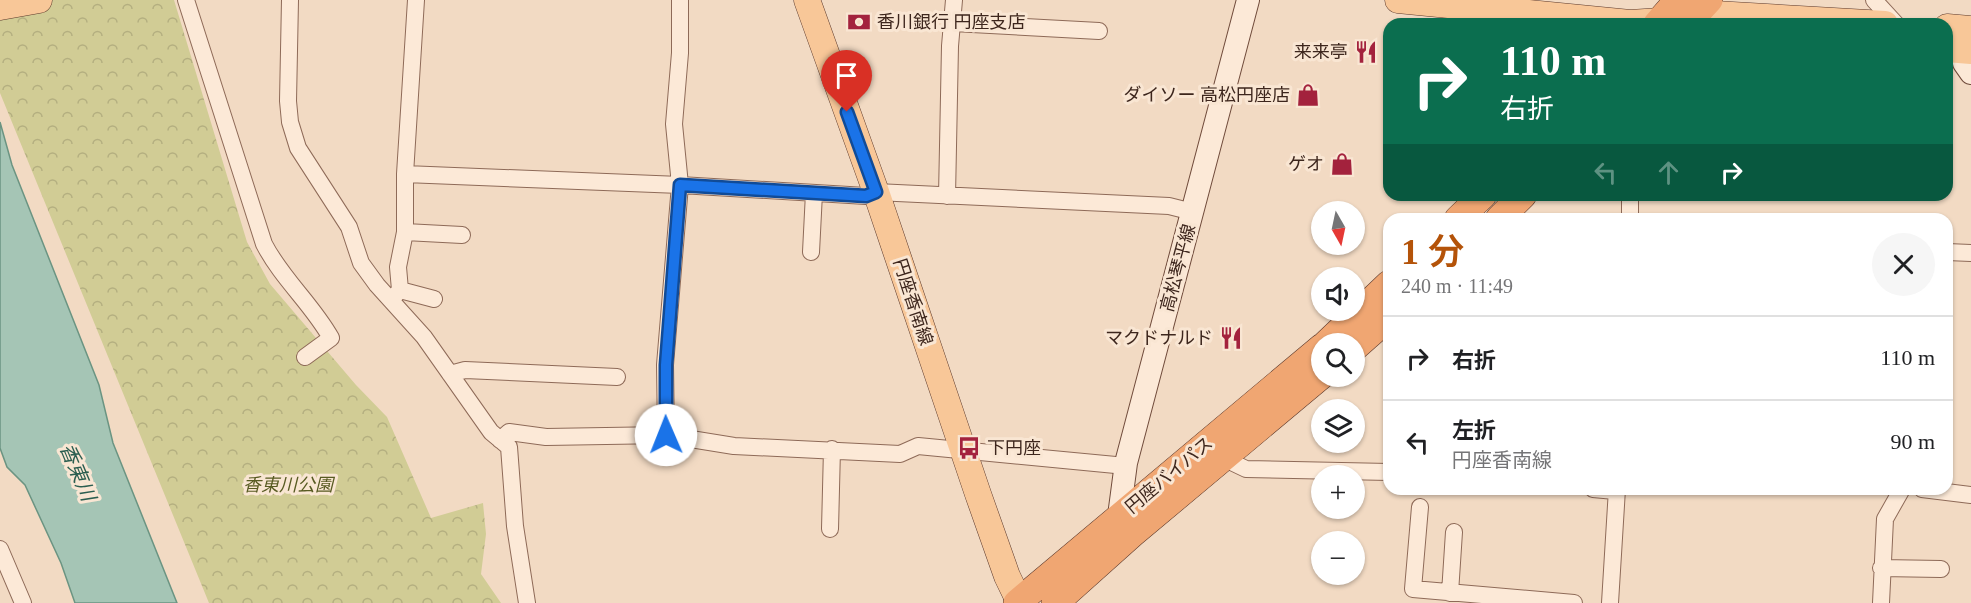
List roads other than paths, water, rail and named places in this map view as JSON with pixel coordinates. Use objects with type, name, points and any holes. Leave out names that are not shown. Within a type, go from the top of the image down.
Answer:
[{"type":"highway","points":[[1464,213],[1477,201]]},
{"type":"highway","points":[[1505,213],[1516,201]]},
{"type":"highway","points":[[1338,333],[1383,290]]},
{"type":"highway","points":[[1365,338],[1383,322]]},
{"type":"highway","name":"円座バイパス","points":[[1055,603],[1125,525],[1311,357]]},
{"type":"highway","name":"円座バイパス","points":[[1018,602],[1223,458],[1311,384]]},
{"type":"main road","points":[[0,7],[39,0]]},
{"type":"main road","name":"円座香南線","points":[[807,0],[876,192],[963,451],[1018,602]]},
{"type":"main road","name":"高松琴平線","points":[[1125,525],[1126,466],[1248,0]]},
{"type":"main road","points":[[1398,0],[1580,18]]},
{"type":"main road","points":[[1661,18],[1679,15],[1748,18]]},
{"type":"main road","points":[[1959,39],[1964,63],[1971,73]]},
{"type":"street","points":[[186,0],[264,244],[274,263],[323,323],[331,338],[305,357]]},
{"type":"street","points":[[290,0],[288,100],[290,122],[298,148],[349,227],[361,263],[396,295],[491,432],[509,447],[515,526],[527,603]]},
{"type":"street","points":[[396,295],[398,267],[405,232],[405,174],[416,0]]},
{"type":"street","points":[[666,435],[666,365],[680,185],[674,124],[680,53],[680,0]]},
{"type":"street","points":[[947,196],[950,46],[954,0]]},
{"type":"street","points":[[1874,0],[1890,18]]},
{"type":"street","points":[[953,23],[1100,31]]},
{"type":"street","points":[[405,174],[680,185],[866,196],[876,192],[1169,206],[1193,212]]},
{"type":"street","points":[[811,252],[814,193]]},
{"type":"street","points":[[405,232],[462,235]]},
{"type":"street","points":[[1953,252],[1971,253]]},
{"type":"street","points":[[396,295],[434,299]]},
{"type":"street","points":[[450,374],[465,370],[617,377]]},
{"type":"street","points":[[500,440],[509,432],[546,436],[666,435],[734,446],[900,454],[918,446],[1126,466]]},
{"type":"street","points":[[830,529],[832,449]]},
{"type":"street","points":[[1223,458],[1246,469],[1383,472]]},
{"type":"street","points":[[1953,493],[1971,495]]},
{"type":"street","points":[[1610,603],[1616,495]]},
{"type":"street","points":[[1881,603],[1885,519],[1899,495]]},
{"type":"street","points":[[1420,507],[1413,589],[1574,603]]},
{"type":"street","points":[[1450,593],[1454,532]]},
{"type":"street","points":[[0,549],[23,603]]},
{"type":"street","points":[[1881,568],[1941,569]]},
{"type":"water","name":"香東川","points":[[0,122],[12,165],[99,385],[113,443],[177,603],[75,603],[61,563],[25,485],[7,467],[0,448]]},
{"type":"place","name":"香川銀行 円座支店","points":[[859,22]]},
{"type":"place","name":"来来亭","points":[[1366,52]]},
{"type":"place","name":"ダイソー 高松円座店","points":[[1308,95]]},
{"type":"place","name":"ゲオ","points":[[1342,164]]},
{"type":"place","name":"マクドナルド","points":[[1231,338]]},
{"type":"place","name":"下円座","points":[[969,448]]},
{"type":"park label","name":"香東川公園","points":[[288,485]]}]
